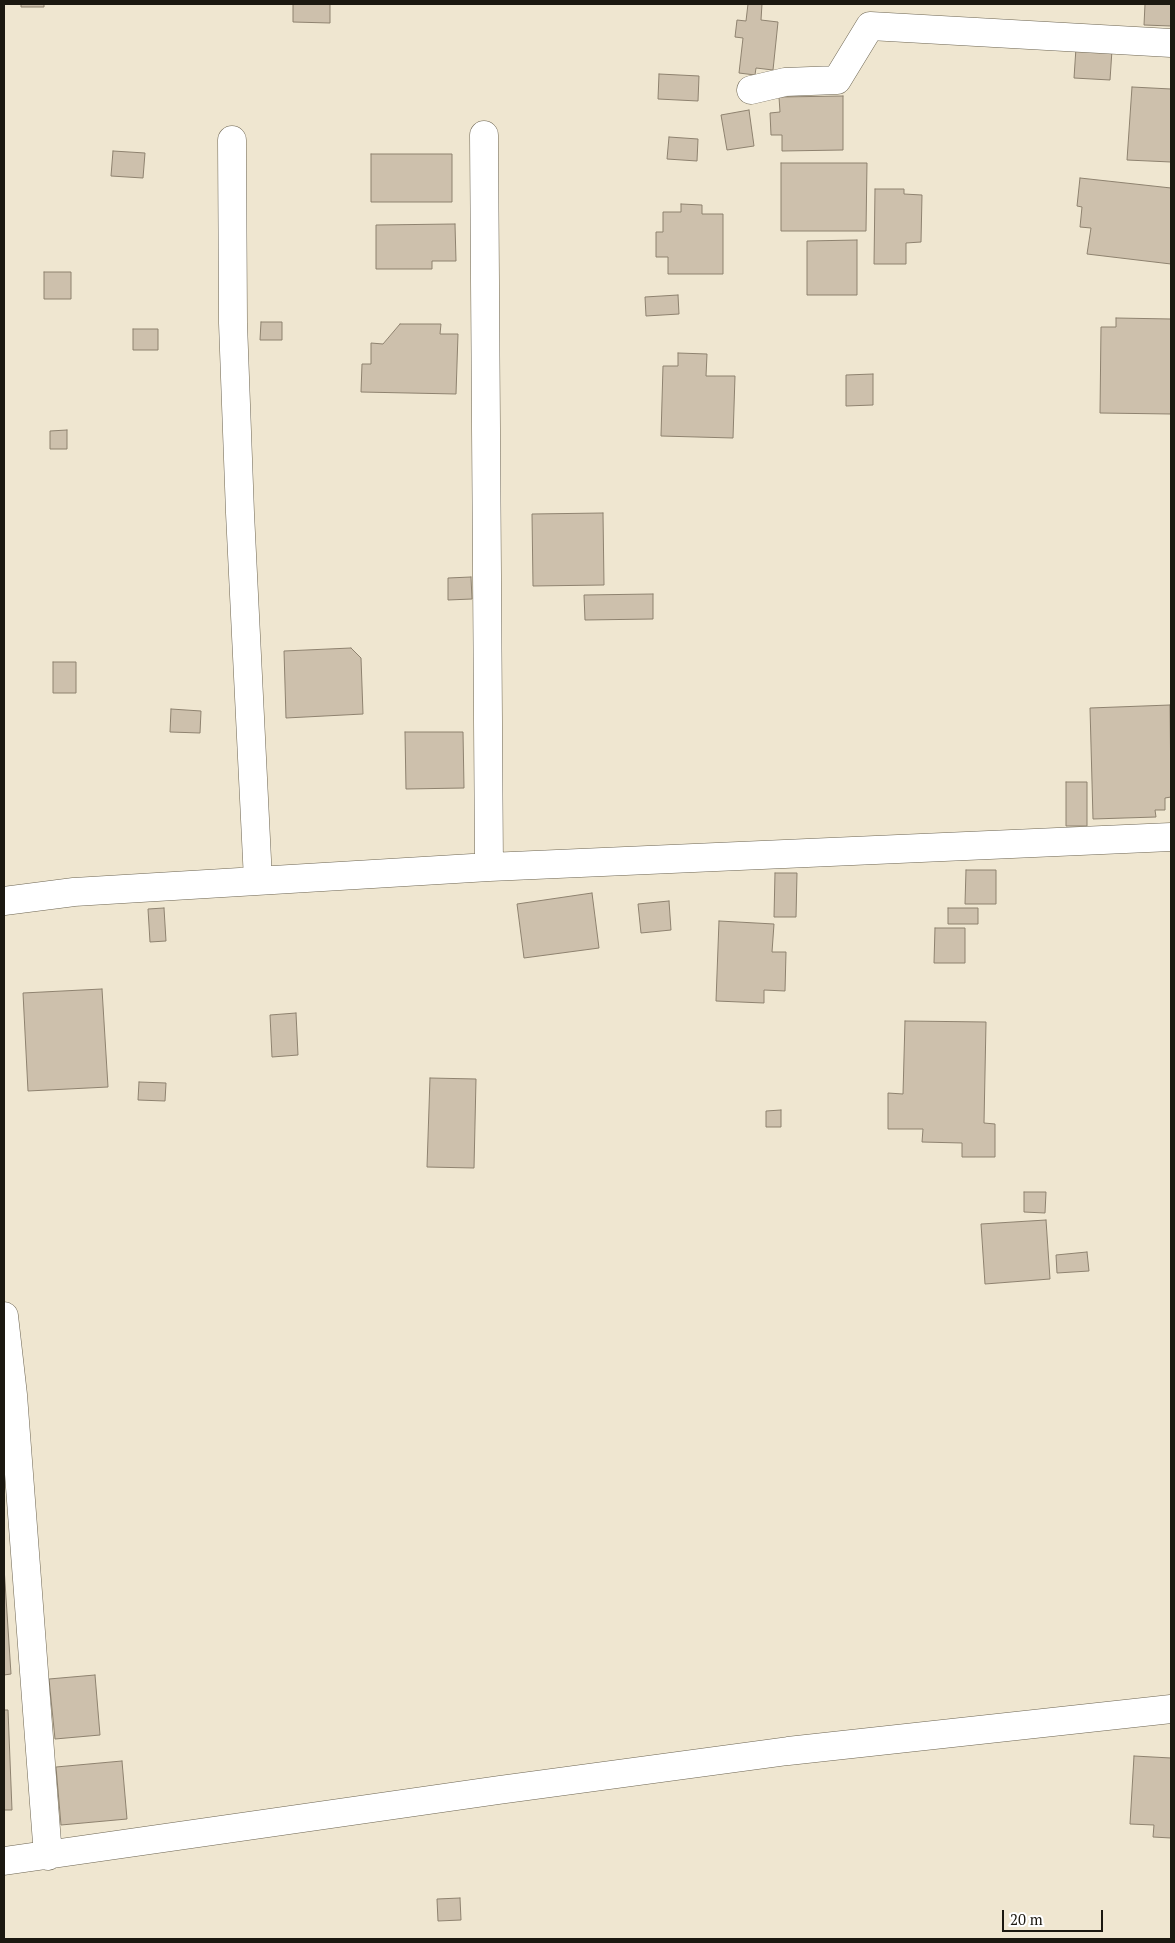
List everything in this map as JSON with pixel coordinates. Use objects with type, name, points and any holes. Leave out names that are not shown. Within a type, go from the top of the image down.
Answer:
[{"type":"street","points":[[751,90],[785,82],[837,80],[870,26],[1171,43]]},
{"type":"street","points":[[484,135],[490,867]]},
{"type":"street","points":[[232,140],[233,323],[239,503],[258,880]]},
{"type":"street","points":[[4,901],[74,892],[490,867],[1171,837]]},
{"type":"street","points":[[4,1316],[14,1415],[48,1856]]},
{"type":"street","points":[[4,1861],[499,1790],[769,1754],[1171,1709]]},
{"type":"building","points":[[21,4],[44,4],[44,7],[21,7]]},
{"type":"building","points":[[293,4],[330,4],[330,23],[293,22]]},
{"type":"building","points":[[748,4],[762,4],[761,20],[778,22],[773,70],[756,68],[755,75],[739,73],[743,38],[735,37],[737,20],[746,21]]},
{"type":"building","points":[[1145,4],[1171,4],[1171,26],[1144,25]]},
{"type":"building","points":[[1076,48],[1112,50],[1110,80],[1074,78]]},
{"type":"building","points":[[659,74],[699,76],[698,101],[658,99]]},
{"type":"building","points":[[1132,87],[1171,89],[1171,162],[1127,160]]},
{"type":"building","points":[[843,96],[843,150],[782,151],[782,135],[771,135],[770,113],[780,112],[779,97]]},
{"type":"building","points":[[749,110],[754,146],[727,150],[721,115]]},
{"type":"building","points":[[669,137],[698,139],[697,161],[667,159]]},
{"type":"building","points":[[113,151],[145,153],[143,178],[111,176]]},
{"type":"building","points":[[371,154],[452,154],[452,202],[371,202]]},
{"type":"building","points":[[781,163],[867,163],[866,231],[781,231]]},
{"type":"building","points":[[1080,178],[1171,188],[1171,264],[1087,254],[1091,228],[1080,227],[1082,207],[1077,206]]},
{"type":"building","points":[[875,189],[904,189],[904,194],[922,195],[921,242],[906,243],[906,264],[874,264]]},
{"type":"building","points":[[681,204],[702,205],[702,214],[723,214],[723,274],[668,274],[668,257],[656,257],[656,232],[663,232],[663,212],[681,212]]},
{"type":"building","points":[[455,224],[456,261],[432,261],[432,269],[376,269],[376,225]]},
{"type":"building","points":[[857,240],[857,295],[807,295],[807,241]]},
{"type":"building","points":[[44,272],[71,272],[71,299],[44,299]]},
{"type":"building","points":[[678,295],[679,314],[646,316],[645,297]]},
{"type":"building","points":[[1116,318],[1171,319],[1171,414],[1100,413],[1101,327],[1116,327]]},
{"type":"building","points":[[261,322],[282,322],[282,340],[260,340]]},
{"type":"building","points":[[400,324],[441,324],[440,334],[458,334],[456,394],[361,392],[362,364],[371,364],[371,343],[383,344]]},
{"type":"building","points":[[133,329],[158,329],[158,350],[133,350]]},
{"type":"building","points":[[678,353],[707,354],[706,376],[735,376],[733,438],[661,436],[663,366],[678,366]]},
{"type":"building","points":[[873,374],[873,405],[846,406],[846,375]]},
{"type":"building","points":[[67,430],[67,449],[50,449],[50,431]]},
{"type":"building","points":[[603,513],[604,585],[533,586],[532,514]]},
{"type":"building","points":[[471,577],[472,599],[448,600],[448,578]]},
{"type":"building","points":[[653,594],[653,619],[585,620],[584,595]]},
{"type":"building","points":[[351,648],[361,658],[363,714],[286,718],[284,651]]},
{"type":"building","points":[[53,662],[76,662],[76,693],[53,693]]},
{"type":"building","points":[[1170,705],[1171,797],[1165,798],[1165,810],[1155,810],[1156,817],[1093,819],[1090,708]]},
{"type":"building","points":[[171,709],[201,711],[200,733],[170,732]]},
{"type":"building","points":[[405,732],[463,732],[464,788],[406,789]]},
{"type":"building","points":[[1066,782],[1087,782],[1087,826],[1066,826]]},
{"type":"building","points":[[966,870],[996,870],[996,904],[965,904]]},
{"type":"building","points":[[775,873],[797,873],[796,917],[774,917]]},
{"type":"building","points":[[592,893],[599,948],[524,958],[517,904]]},
{"type":"building","points":[[669,901],[671,930],[641,933],[638,904]]},
{"type":"building","points":[[164,908],[166,941],[150,942],[148,909]]},
{"type":"building","points":[[948,908],[978,908],[978,924],[948,924]]},
{"type":"building","points":[[719,921],[774,924],[772,952],[786,952],[785,991],[764,990],[764,1003],[716,1001]]},
{"type":"building","points":[[935,928],[965,928],[965,963],[934,963]]},
{"type":"building","points":[[102,989],[108,1087],[28,1091],[23,993]]},
{"type":"building","points":[[296,1013],[298,1055],[272,1057],[270,1015]]},
{"type":"building","points":[[905,1021],[986,1022],[984,1123],[995,1124],[995,1157],[962,1157],[962,1143],[922,1142],[923,1129],[888,1129],[888,1093],[903,1094]]},
{"type":"building","points":[[430,1078],[476,1079],[474,1168],[427,1167]]},
{"type":"building","points":[[139,1082],[166,1083],[165,1101],[138,1100]]},
{"type":"building","points":[[781,1110],[781,1127],[766,1127],[766,1111]]},
{"type":"building","points":[[1024,1192],[1046,1192],[1045,1213],[1024,1212]]},
{"type":"building","points":[[1046,1220],[1050,1279],[985,1284],[981,1224]]},
{"type":"building","points":[[1087,1252],[1089,1271],[1057,1273],[1056,1255]]},
{"type":"building","points":[[4,1567],[11,1674],[4,1675]]},
{"type":"building","points":[[95,1675],[100,1735],[55,1739],[49,1679]]},
{"type":"building","points":[[4,1710],[8,1710],[12,1810],[4,1810]]},
{"type":"building","points":[[1134,1756],[1171,1758],[1171,1838],[1153,1837],[1154,1825],[1130,1824]]},
{"type":"building","points":[[122,1761],[127,1819],[61,1825],[56,1767]]},
{"type":"building","points":[[460,1898],[461,1920],[438,1921],[437,1899]]}]
